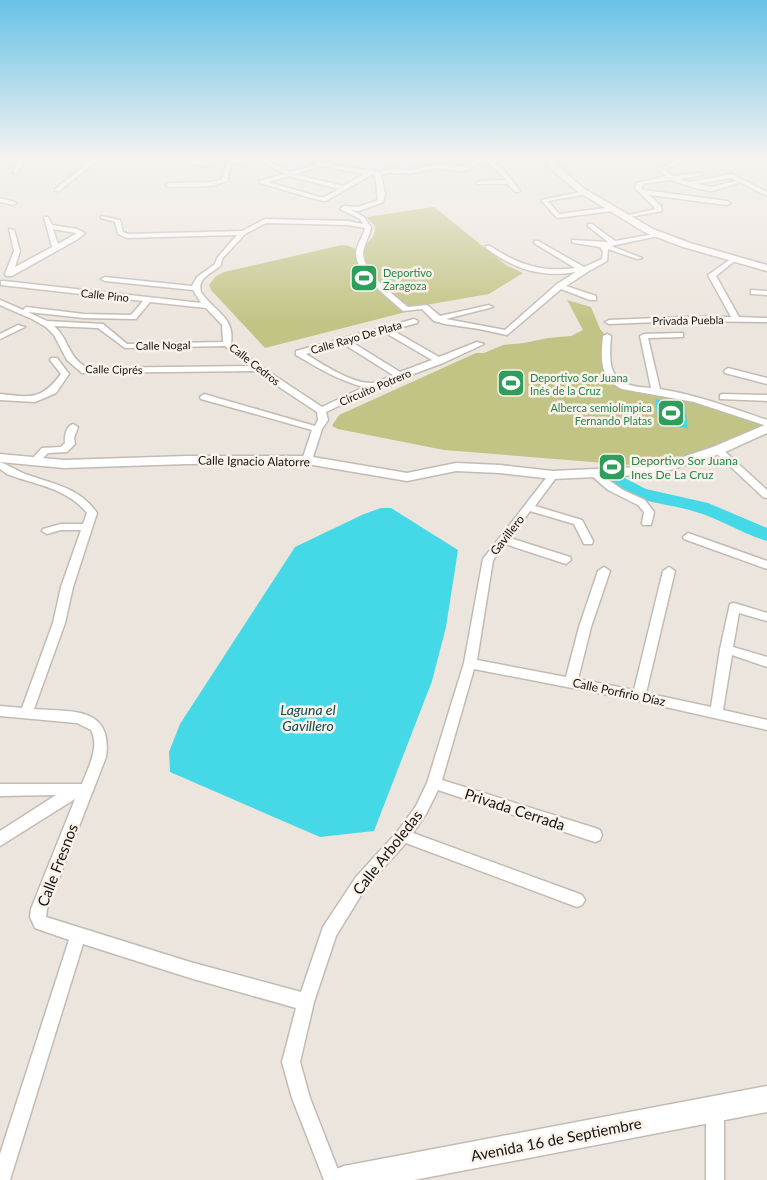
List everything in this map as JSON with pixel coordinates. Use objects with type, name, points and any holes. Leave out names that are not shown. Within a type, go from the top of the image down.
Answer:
[{"type":"street","points":[[352,213],[362,218],[368,227]]},
{"type":"street","points":[[555,213],[557,216],[580,213]]},
{"type":"street","points":[[620,213],[660,235],[767,268]]},
{"type":"street","points":[[627,217],[656,213]]},
{"type":"street","points":[[103,217],[118,221],[120,233],[127,236],[243,233]]},
{"type":"street","points":[[46,218],[56,248]]},
{"type":"street","points":[[105,279],[195,288],[197,280],[219,264],[219,259],[243,233],[262,222],[348,223],[368,227]]},
{"type":"street","points":[[590,225],[614,243]]},
{"type":"street","points":[[10,272],[82,233],[50,227]]},
{"type":"street","points":[[368,227],[359,256],[362,265],[381,287],[406,309],[424,307],[437,318],[452,325],[474,326],[507,333],[560,286],[583,269]]},
{"type":"street","points":[[2,286],[10,272],[17,250],[11,230]]},
{"type":"street","points":[[603,245],[660,235]]},
{"type":"street","points":[[574,241],[603,245],[639,258]]},
{"type":"street","points":[[536,242],[583,269]]},
{"type":"street","points":[[488,247],[507,262],[524,269],[556,273],[583,269],[605,260],[606,252],[603,245]]},
{"type":"street","points":[[735,258],[712,275],[736,319]]},
{"type":"street","name":"Calle Pino","points":[[2,286],[207,306]]},
{"type":"street","points":[[560,286],[593,298]]},
{"type":"street","name":"Calle Cedros","points":[[195,288],[207,306],[225,324],[228,330],[227,344],[257,368],[321,411]]},
{"type":"street","points":[[754,292],[767,293]]},
{"type":"street","points":[[3,304],[84,316],[134,318],[148,300]]},
{"type":"street","name":"Calle Ciprés","points":[[3,304],[30,314],[47,323],[60,339],[64,350],[80,369],[85,371],[257,368]]},
{"type":"street","points":[[437,318],[489,307]]},
{"type":"street","name":"Privada Puebla","points":[[609,322],[767,320]]},
{"type":"street","name":"Calle Rayo De Plata","points":[[373,386],[359,384],[333,374],[299,354],[414,321]]},
{"type":"street","name":"Calle Nogal","points":[[47,323],[100,326],[125,346],[227,344]]},
{"type":"street","points":[[0,337],[21,327]]},
{"type":"street","points":[[385,329],[440,361]]},
{"type":"street","points":[[656,392],[644,336],[680,335]]},
{"type":"street","points":[[607,336],[606,368],[610,377],[620,385],[630,389],[688,396],[767,424]]},
{"type":"street","points":[[344,341],[400,376]]},
{"type":"street","name":"Circuito Potrero","points":[[321,411],[373,386],[480,344]]},
{"type":"street","points":[[0,397],[32,400],[53,391],[65,374],[54,360]]},
{"type":"street","points":[[728,371],[767,381]]},
{"type":"street","points":[[204,397],[317,429]]},
{"type":"street","points":[[723,397],[767,398]]},
{"type":"street","points":[[307,460],[317,429],[323,420],[321,411]]},
{"type":"street","points":[[35,461],[45,450],[64,450],[70,444],[69,438],[73,427]]},
{"type":"street","name":"Calle Ignacio Alatorre","points":[[0,458],[64,464],[187,460],[307,460],[407,477],[456,467],[500,469],[553,476],[637,471],[670,466],[718,450],[767,428]]},
{"type":"street","points":[[718,450],[767,495]]},
{"type":"street","points":[[0,465],[8,471],[52,484],[81,500],[92,513],[86,527],[59,623],[27,712]]},
{"type":"street","points":[[595,474],[615,490],[636,498],[645,505],[649,512],[647,523]]},
{"type":"street","name":"Gavillero","points":[[470,663],[484,572],[488,559],[553,476]]},
{"type":"street","points":[[528,508],[578,522],[588,541]]},
{"type":"street","points":[[47,531],[61,527],[86,527]]},
{"type":"street","points":[[688,537],[767,566]]},
{"type":"street","points":[[502,540],[566,560]]},
{"type":"street","points":[[571,682],[585,627],[604,571]]},
{"type":"street","points":[[639,696],[669,571]]},
{"type":"street","points":[[716,713],[734,607],[767,617]]},
{"type":"street","points":[[726,649],[767,662]]},
{"type":"street","name":"Calle Porfirio Díaz","points":[[470,663],[571,682],[767,724]]},
{"type":"street","name":"Calle Arboledas","points":[[333,1180],[301,1098],[291,1062],[306,1002],[329,932],[361,882],[403,836],[422,810],[434,783],[470,663]]},
{"type":"street","name":"Calle Fresnos","points":[[0,711],[27,712],[90,721],[98,727],[102,739],[99,757],[39,909],[38,917],[40,924],[190,970],[306,1002]]},
{"type":"street","name":"Privada Cerrada","points":[[434,783],[595,835]]},
{"type":"street","points":[[0,790],[87,788]]},
{"type":"street","points":[[0,839],[63,798],[87,788]]},
{"type":"street","points":[[403,836],[577,900]]},
{"type":"street","points":[[1,1180],[78,936]]},
{"type":"street","name":"Avenida 16 de Septiembre","points":[[344,1180],[767,1099]]},
{"type":"street","points":[[714,1180],[715,1109]]},
{"type":"green space","name":"Deportivo Zaragoza","points":[[393,213],[442,213],[506,265],[523,273],[489,294],[420,306],[402,313],[265,348],[211,290],[209,285],[216,276],[224,272],[342,245],[364,253],[375,231],[375,226],[366,217]]},
{"type":"green space","name":"Deportivo Sor Juana Inés de la Cruz","points":[[567,300],[591,307],[600,329],[606,336],[604,377],[619,389],[704,403],[767,425],[767,427],[699,454],[662,464],[645,466],[444,450],[338,429],[332,426],[339,415],[476,353],[484,353],[503,345],[571,336],[583,330]]},
{"type":"water","name":"Alberca semiolímpica Fernando Platas","points":[[655,399],[684,402],[688,428],[658,425]]},
{"type":"water","name":"Laguna el Gavillero","points":[[381,508],[391,508],[458,550],[446,627],[432,681],[374,831],[320,837],[170,772],[169,752],[180,724],[295,547],[364,514]]},
{"type":"waterway","points":[[617,479],[640,493],[702,507],[767,535]]},
{"type":"place","name":"Deportivo Zaragoza","points":[[364,278]]},
{"type":"place","name":"Deportivo Sor Juana Inés de la Cruz","points":[[511,383]]},
{"type":"place","name":"Alberca semiolímpica Fernando Platas","points":[[671,413]]},
{"type":"place","name":"Deportivo Sor Juana Ines De La Cruz","points":[[612,467]]}]
